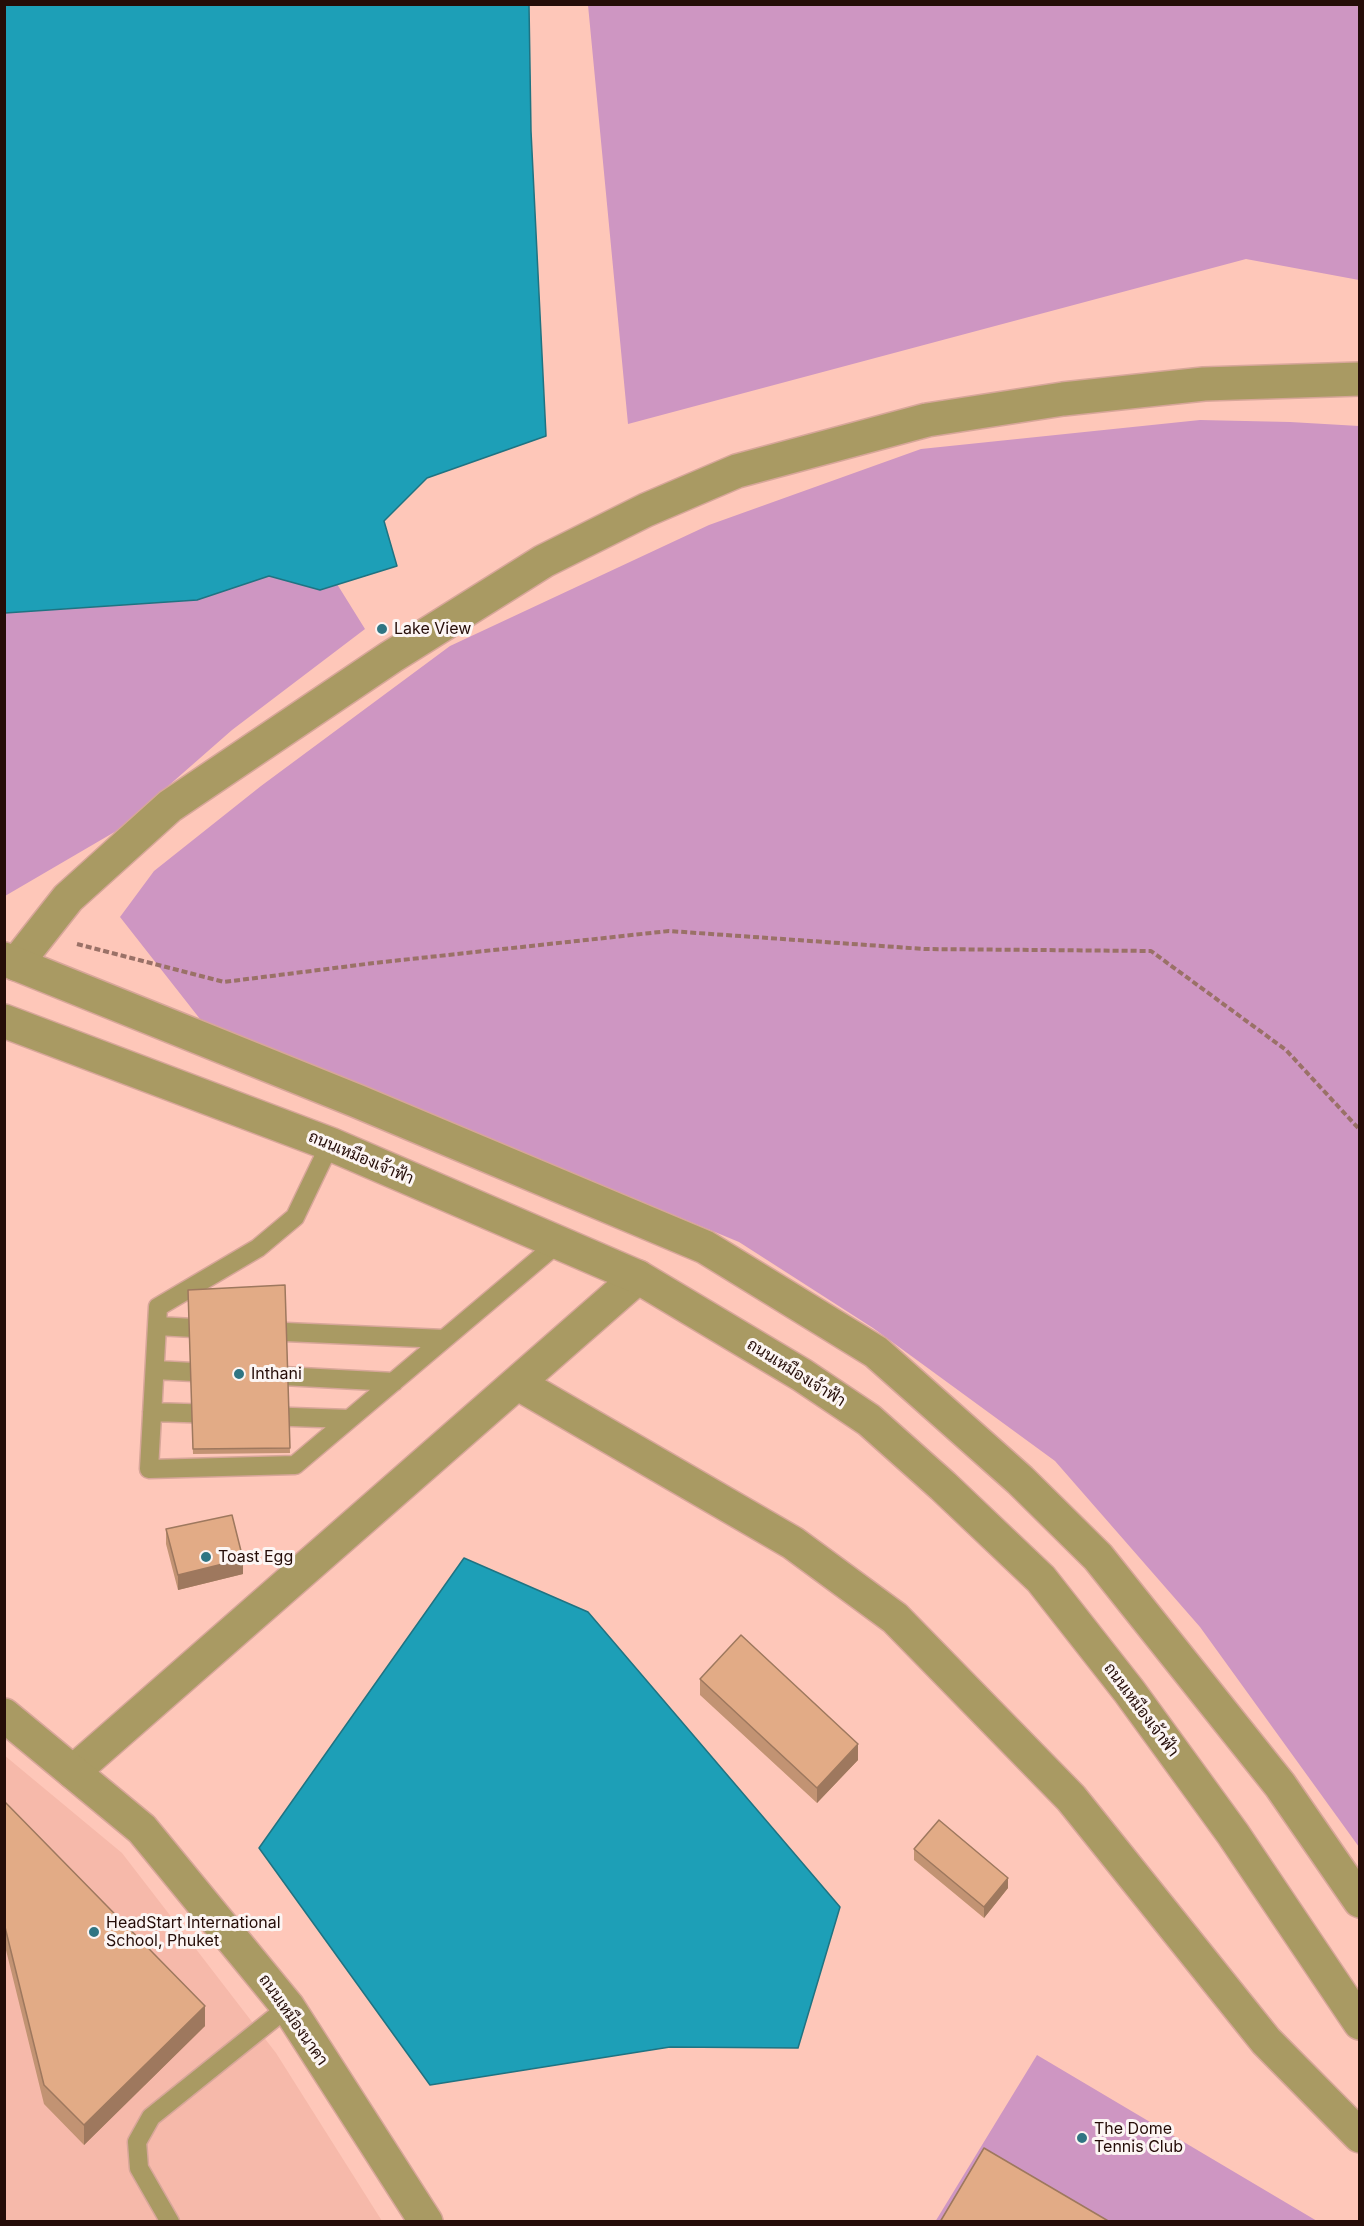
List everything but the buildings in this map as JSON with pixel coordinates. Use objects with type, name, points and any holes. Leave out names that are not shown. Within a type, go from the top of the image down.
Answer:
[{"type":"street","points":[[1359,379],[1204,384],[1052,401],[927,420],[737,471],[646,510],[544,561],[391,657],[170,806],[68,898],[39,935],[8,968],[357,1101],[705,1247],[876,1352],[1020,1479],[1098,1557],[1280,1785],[1359,1901]]},
{"type":"street","name":"ถนนเหมืองเจ้าฟ้า","points":[[4,1021],[330,1144],[638,1277],[802,1375],[869,1420],[1041,1579],[1129,1691],[1233,1834],[1359,2024]]},
{"type":"street","points":[[74,1772],[638,1277]]},
{"type":"street","points":[[517,1383],[793,1543],[895,1618],[1071,1798],[1266,2042],[1359,2136]]},
{"type":"street","name":"ถนนเหมืองนาคา","points":[[4,1715],[142,1829],[288,2007],[426,2222]]},
{"type":"lane","points":[[330,1144],[295,1217],[258,1248],[158,1307],[149,1469],[295,1465],[558,1243]]},
{"type":"lane","points":[[157,1326],[444,1339]]},
{"type":"lane","points":[[154,1370],[226,1373]]},
{"type":"lane","points":[[250,1374],[394,1382]]},
{"type":"lane","points":[[152,1412],[349,1419]]},
{"type":"lane","points":[[170,2222],[139,2168],[138,2142],[151,2117],[288,2007]]},
{"type":"path","points":[[39,935],[224,982],[669,931],[924,949],[1151,951],[1286,1050],[1359,1130]]},
{"type":"shaded area","points":[[588,5],[1359,5],[1359,280],[1246,259],[628,424]]},
{"type":"shaded area","points":[[1200,420],[1359,426],[1359,1847],[1200,1627],[1055,1461],[873,1328],[739,1242],[200,1019],[120,917],[154,871],[261,786],[450,646],[709,525],[921,449]]},
{"type":"shaded area","points":[[269,576],[320,590],[337,584],[365,629],[232,730],[118,830],[5,896],[5,613],[197,600]]},
{"type":"shaded area","name":"HeadStart International School, Phuket","points":[[4,1755],[122,1853],[276,2053],[382,2221],[5,2221]]},
{"type":"shaded area","name":"The Dome Tennis Club","points":[[1037,2055],[1317,2221],[935,2222]]},
{"type":"water","points":[[5,4],[529,5],[531,131],[546,436],[427,478],[384,521],[397,566],[320,590],[269,576],[197,600],[5,613]]},
{"type":"water","points":[[464,1558],[588,1612],[840,1907],[798,2048],[670,2047],[430,2085],[259,1848]]},
{"type":"place","name":"Lake View","points":[[382,629]]},
{"type":"place","name":"Inthani","points":[[239,1374]]},
{"type":"place","name":"Toast Egg","points":[[206,1557]]},
{"type":"place","name":"HeadStart International School, Phuket","points":[[94,1932]]},
{"type":"place","name":"The Dome Tennis Club","points":[[1082,2138]]}]
